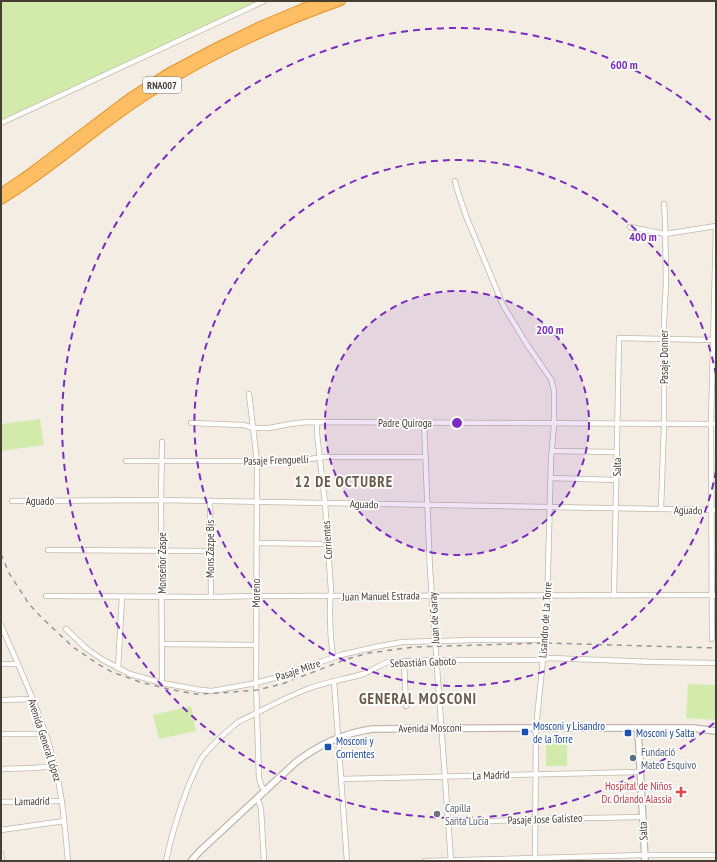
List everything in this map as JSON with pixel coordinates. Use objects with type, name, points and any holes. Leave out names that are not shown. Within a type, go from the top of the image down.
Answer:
[{"type":"highway","name":"RNA007","points":[[1,193],[29,174],[128,99],[168,73],[260,26],[321,1]]},
{"type":"highway","name":"RNA007","points":[[1,200],[32,180],[131,105],[172,79],[262,32],[341,1]]},
{"type":"street","points":[[1,123],[264,1]]},
{"type":"street","name":"Lisandro de La Torre","points":[[455,181],[466,216],[503,305],[550,379],[554,391],[546,640],[536,728],[535,860]]},
{"type":"street","name":"Pasaje Donner","points":[[662,509],[666,282],[664,204]]},
{"type":"street","points":[[630,227],[665,234],[716,226],[714,340],[714,595],[712,640]]},
{"type":"street","name":"Salta","points":[[614,595],[619,338],[664,339]]},
{"type":"street","points":[[664,339],[714,340]]},
{"type":"street","name":"Moreno","points":[[249,394],[257,461],[256,683],[259,778],[265,792]]},
{"type":"street","name":"Padre Quiroga","points":[[191,423],[243,425],[254,428],[268,428],[307,422],[714,424]]},
{"type":"street","name":"Juan de Garay","points":[[424,422],[430,570],[451,861]]},
{"type":"street","name":"Corrientes","points":[[317,423],[325,503],[331,591],[331,642],[333,657]]},
{"type":"street","name":"Monseñor Zaspe","points":[[162,442],[162,683]]},
{"type":"street","points":[[552,451],[617,452]]},
{"type":"street","name":"Pasaje Frenguelli","points":[[126,461],[257,461],[302,460],[325,457],[426,457]]},
{"type":"street","points":[[551,478],[616,480]]},
{"type":"street","name":"Aguado","points":[[12,501],[161,500],[714,510]]},
{"type":"street","name":"Mons.Zazpe Bis","points":[[210,501],[211,597]]},
{"type":"street","points":[[256,543],[327,544]]},
{"type":"street","points":[[48,550],[210,551]]},
{"type":"street","name":"Juan Manuel Estrada","points":[[46,596],[211,597],[714,595]]},
{"type":"street","points":[[118,668],[122,597]]},
{"type":"street","name":"Avenida General López","points":[[1,625],[32,699],[55,766],[62,801],[68,861]]},
{"type":"street","name":"Pasaje Mitre","points":[[66,629],[87,649],[103,660],[130,674],[162,683],[212,691],[256,683],[333,657],[402,642],[546,640]]},
{"type":"street","points":[[162,644],[256,645]]},
{"type":"street","name":"Sebastián Gaboto","points":[[166,861],[170,842],[194,773],[201,759],[213,745],[238,722],[295,694],[323,683],[364,674],[388,662],[543,659],[716,663]]},
{"type":"street","points":[[404,662],[406,706]]},
{"type":"street","points":[[1,664],[18,664]]},
{"type":"street","points":[[334,681],[347,861]]},
{"type":"street","points":[[1,700],[32,699]]},
{"type":"street","name":"Avenida Mosconi","points":[[191,861],[306,754],[338,737],[360,731],[372,729],[442,728],[693,728],[716,731]]},
{"type":"street","name":"Salta","points":[[638,728],[645,858]]},
{"type":"street","points":[[1,734],[45,734]]},
{"type":"street","points":[[1,769],[55,766]]},
{"type":"street","name":"La Madrid","points":[[341,779],[640,772]]},
{"type":"street","points":[[257,799],[261,809],[264,861]]},
{"type":"street","name":"Lamadrid","points":[[1,802],[62,801]]},
{"type":"street","name":"Pasaje Jose Galisteo","points":[[448,823],[535,819],[643,817]]},
{"type":"street","points":[[1,830],[64,821]]},
{"type":"street","points":[[1,853],[2,861]]},
{"type":"street","points":[[709,855],[709,861]]},
{"type":"street","points":[[425,861],[645,858],[716,855]]},
{"type":"green space","points":[[1,1],[262,1],[1,122]]},
{"type":"green space","points":[[40,419],[44,445],[1,451],[1,424]]},
{"type":"green space","points":[[688,684],[716,685],[716,720],[686,718]]},
{"type":"green space","points":[[191,706],[196,731],[159,739],[153,715]]},
{"type":"green space","points":[[546,736],[567,736],[567,766],[546,766]]},
{"type":"railway","points":[[1,554],[9,573],[29,604],[73,647],[112,672],[140,682],[196,694],[257,690],[282,684],[347,659],[369,653],[414,647],[546,643],[716,648]]},
{"type":"place","name":"Mosconi y Lisandro de la Torre","points":[[525,732]]},
{"type":"place","name":"Mosconi y Salta","points":[[628,733]]},
{"type":"place","name":"Mosconi y Corrientes","points":[[328,747]]},
{"type":"place","name":"Fundació Mateo Esquivo","points":[[633,758]]},
{"type":"place","name":"Hospital de Niños Dr. Orlando Alassia","points":[[681,792]]},
{"type":"place","name":"Capilla Santa Lucía","points":[[437,814]]},
{"type":"district","name":"12 DE OCTUBRE","points":[[344,481]]},
{"type":"district","name":"GENERAL MOSCONI","points":[[418,698]]}]
